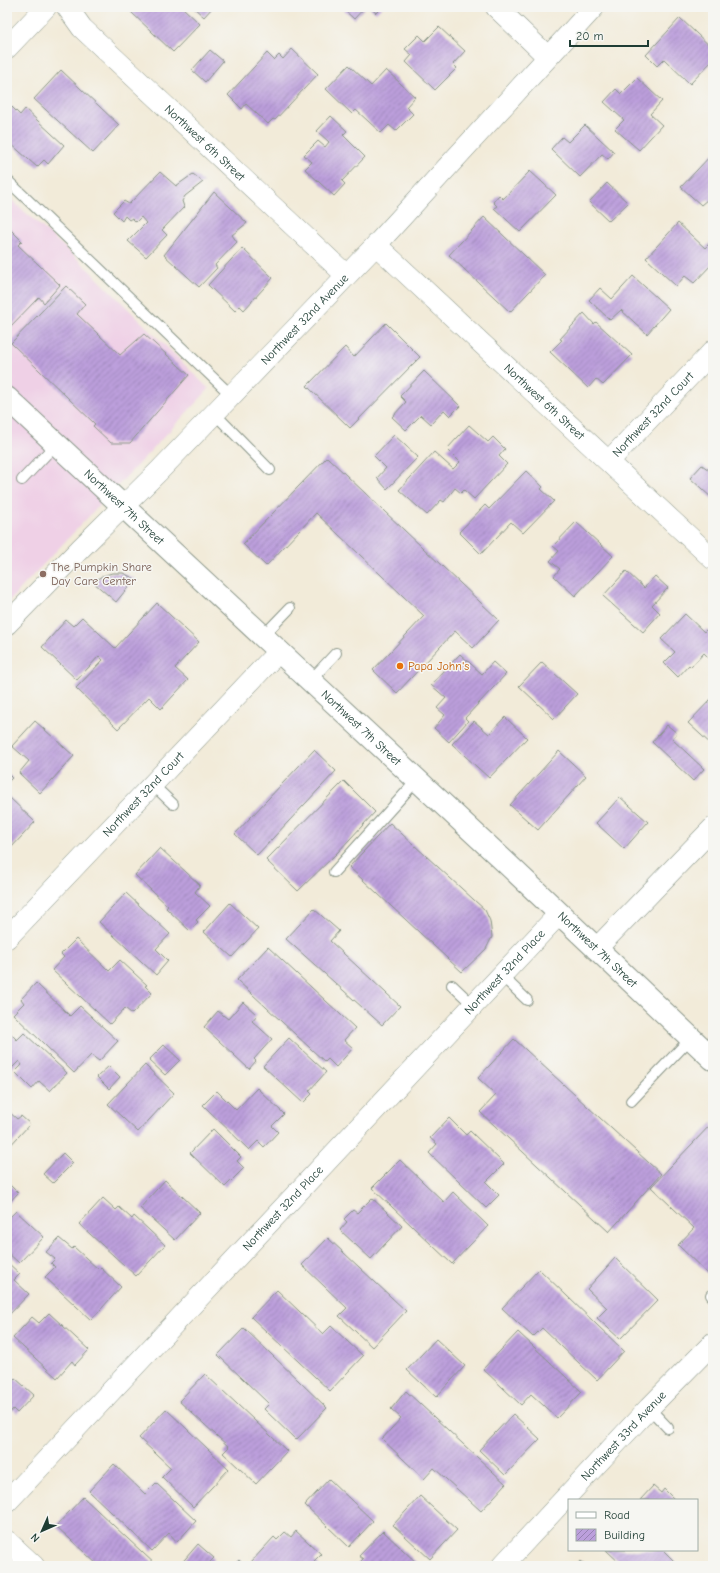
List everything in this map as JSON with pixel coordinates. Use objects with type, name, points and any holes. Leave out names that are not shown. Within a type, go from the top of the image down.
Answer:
[{"type":"main road","name":"Northwest 7th Street","points":[[7,398],[122,507],[311,680],[713,1059]]},
{"type":"street","points":[[7,48],[46,7]]},
{"type":"street","name":"Northwest 6th Street","points":[[66,7],[82,28],[346,275]]},
{"type":"street","points":[[496,7],[548,57]]},
{"type":"street","name":"Northwest 32nd Avenue","points":[[7,624],[376,245],[594,7]]},
{"type":"street","name":"Northwest 6th Street","points":[[376,245],[713,559]]},
{"type":"street","name":"Northwest 32nd Court","points":[[609,461],[713,351]]},
{"type":"street","name":"Northwest 32nd Court","points":[[7,938],[279,651]]},
{"type":"street","points":[[596,949],[712,831]]},
{"type":"street","name":"Northwest 32nd Place","points":[[7,1502],[559,914]]},
{"type":"street","name":"Northwest 33rd Avenue","points":[[502,1566],[649,1408],[713,1343]]},
{"type":"street","points":[[7,1541],[34,1566]]},
{"type":"lane","points":[[7,180],[231,395]]},
{"type":"lane","points":[[214,413],[270,470]]},
{"type":"lane","points":[[22,480],[56,444]]},
{"type":"lane","points":[[263,636],[290,608]]},
{"type":"lane","points":[[311,680],[336,653]]},
{"type":"lane","points":[[334,872],[417,780]]},
{"type":"lane","points":[[152,784],[173,804]]},
{"type":"lane","points":[[501,975],[527,1000]]},
{"type":"lane","points":[[452,985],[473,1005]]},
{"type":"lane","points":[[631,1101],[691,1038]]},
{"type":"lane","points":[[649,1408],[668,1428]]},
{"type":"shaded area","points":[[7,196],[83,264],[209,389],[7,603]]},
{"type":"building","points":[[135,7],[182,7],[200,24],[173,52],[131,12]]},
{"type":"building","points":[[193,7],[213,7],[204,17]]},
{"type":"building","points":[[341,7],[365,7],[354,19]]},
{"type":"building","points":[[369,7],[382,7],[376,13]]},
{"type":"building","points":[[680,18],[713,49],[713,60],[690,84],[664,59],[657,66],[646,55]]},
{"type":"building","points":[[439,27],[465,51],[453,64],[457,68],[435,90],[406,62],[412,55],[405,49],[419,35],[425,41]]},
{"type":"building","points":[[292,49],[318,74],[275,120],[273,119],[268,124],[246,104],[242,109],[228,95],[267,53],[274,60],[279,55],[283,59]]},
{"type":"building","points":[[210,50],[223,61],[205,82],[192,70]]},
{"type":"building","points":[[349,65],[371,86],[386,70],[415,97],[406,107],[413,114],[396,131],[389,125],[381,133],[356,110],[352,114],[326,89]]},
{"type":"building","points":[[61,70],[119,125],[93,153],[34,99]]},
{"type":"building","points":[[637,78],[662,101],[650,114],[662,125],[639,150],[615,129],[624,120],[604,102],[616,89],[621,94]]},
{"type":"building","points":[[12,107],[20,115],[25,109],[64,145],[48,164],[44,160],[37,167],[10,143],[7,146],[7,113]]},
{"type":"building","points":[[331,116],[347,131],[343,135],[365,157],[342,181],[345,184],[334,196],[305,169],[312,162],[304,155],[318,141],[325,147],[329,142],[317,131]]},
{"type":"building","points":[[585,125],[614,152],[608,159],[602,154],[580,177],[551,149],[562,137],[568,142]]},
{"type":"building","points":[[713,153],[713,203],[708,199],[701,205],[681,187]]},
{"type":"building","points":[[530,171],[556,195],[520,232],[494,208],[497,206],[493,202],[499,195],[503,199]]},
{"type":"building","points":[[160,172],[176,186],[193,174],[203,182],[185,196],[182,201],[184,207],[162,230],[167,235],[146,257],[128,241],[146,223],[141,217],[136,222],[132,218],[129,220],[125,216],[122,221],[113,212],[124,201],[129,204]]},
{"type":"building","points":[[607,183],[628,203],[609,221],[589,202]]},
{"type":"building","points":[[214,192],[247,223],[232,235],[237,242],[215,265],[217,268],[199,287],[164,255]]},
{"type":"building","points":[[484,217],[545,275],[510,312],[449,255]]},
{"type":"building","points":[[678,223],[705,248],[711,242],[713,245],[713,263],[694,283],[685,276],[676,286],[646,258]]},
{"type":"building","points":[[7,226],[22,241],[18,245],[60,285],[44,303],[39,297],[7,330],[7,272],[9,270],[7,269]]},
{"type":"building","points":[[242,248],[273,278],[244,310],[240,306],[235,311],[208,285]]},
{"type":"building","points":[[633,276],[669,309],[647,334],[621,310],[610,320],[589,300],[600,288],[612,299]]},
{"type":"building","points":[[66,286],[85,304],[77,314],[120,355],[144,334],[189,375],[130,443],[111,443],[93,426],[95,424],[11,343]]},
{"type":"building","points":[[584,313],[594,324],[596,322],[632,355],[603,385],[596,379],[588,388],[550,352]]},
{"type":"building","points":[[386,323],[420,357],[350,428],[307,386],[345,347],[354,357]]},
{"type":"building","points":[[424,371],[460,406],[450,416],[444,410],[431,424],[421,415],[406,430],[392,417],[406,402],[400,396]]},
{"type":"building","points":[[469,425],[488,442],[493,437],[505,449],[499,456],[507,464],[474,499],[464,490],[461,493],[455,488],[444,502],[441,500],[427,515],[399,490],[434,452],[453,469],[460,462],[447,449]]},
{"type":"building","points":[[394,435],[418,457],[387,489],[377,478],[386,468],[374,456]]},
{"type":"building","points":[[327,457],[499,620],[473,648],[455,631],[397,693],[373,670],[424,616],[316,513],[266,566],[243,544]]},
{"type":"building","points":[[702,465],[709,470],[713,465],[713,499],[690,478]]},
{"type":"building","points":[[526,471],[543,487],[541,489],[554,501],[523,533],[511,522],[481,554],[459,532],[485,505],[489,509]]},
{"type":"building","points":[[576,522],[613,556],[575,596],[554,576],[560,569],[550,561],[559,551],[553,546]]},
{"type":"building","points":[[626,571],[644,588],[655,576],[668,588],[652,605],[660,613],[643,632],[603,596]]},
{"type":"building","points":[[112,573],[123,573],[135,579],[116,602],[93,582],[102,576]]},
{"type":"building","points":[[157,603],[199,642],[175,668],[188,680],[161,709],[149,697],[118,729],[76,688],[103,660],[99,656],[77,680],[42,647],[66,620],[73,626],[82,617],[115,648]]},
{"type":"building","points":[[685,614],[704,632],[707,629],[713,635],[713,658],[711,660],[704,653],[691,667],[689,665],[678,677],[664,663],[675,652],[661,639]]},
{"type":"building","points":[[460,654],[482,674],[493,662],[506,674],[465,718],[468,721],[449,742],[434,728],[445,715],[437,708],[446,698],[431,685]]},
{"type":"building","points":[[542,662],[577,694],[554,719],[519,686]]},
{"type":"building","points":[[713,697],[713,746],[688,723]]},
{"type":"building","points":[[505,717],[527,738],[489,778],[452,744],[474,721],[489,734]]},
{"type":"building","points":[[35,721],[74,756],[40,793],[19,773],[29,761],[12,746]]},
{"type":"building","points":[[667,725],[677,733],[672,739],[704,769],[693,781],[652,742]]},
{"type":"building","points":[[314,750],[336,771],[257,855],[235,834]]},
{"type":"building","points":[[559,751],[586,776],[538,830],[510,805]]},
{"type":"building","points":[[7,773],[12,778],[7,783]]},
{"type":"building","points":[[344,781],[375,812],[337,853],[298,891],[266,860]]},
{"type":"building","points":[[7,795],[35,822],[10,849],[7,847]]},
{"type":"building","points":[[620,797],[648,822],[624,849],[596,823]]},
{"type":"building","points":[[390,823],[485,910],[490,921],[492,937],[486,949],[462,972],[349,867]]},
{"type":"building","points":[[160,848],[200,885],[195,892],[210,906],[196,920],[198,922],[190,931],[166,908],[168,906],[135,875]]},
{"type":"building","points":[[126,893],[170,934],[156,949],[168,961],[156,975],[99,922]]},
{"type":"building","points":[[230,903],[258,929],[232,957],[204,932]]},
{"type":"building","points":[[314,909],[339,931],[330,941],[400,1006],[382,1025],[286,939]]},
{"type":"building","points":[[76,939],[109,971],[120,960],[147,985],[145,986],[152,993],[132,1014],[125,1008],[110,1024],[52,970],[64,957],[61,954]]},
{"type":"building","points":[[268,947],[355,1028],[344,1040],[353,1048],[336,1067],[328,1059],[325,1062],[237,980]]},
{"type":"building","points":[[36,983],[70,1016],[80,1006],[118,1041],[99,1061],[91,1055],[74,1073],[13,1014],[24,1003],[21,999]]},
{"type":"building","points":[[243,1002],[257,1015],[252,1021],[272,1039],[254,1059],[256,1061],[249,1069],[204,1027],[218,1011],[228,1019]]},
{"type":"building","points":[[7,1030],[17,1040],[24,1033],[67,1073],[50,1091],[39,1081],[32,1089],[15,1072],[22,1065],[19,1061],[7,1073]]},
{"type":"building","points":[[289,1038],[326,1072],[309,1091],[312,1094],[303,1103],[263,1066]]},
{"type":"building","points":[[514,1039],[661,1174],[609,1232],[480,1112],[496,1095],[478,1078]]},
{"type":"building","points":[[164,1045],[180,1060],[165,1075],[149,1060]]},
{"type":"building","points":[[145,1065],[174,1093],[138,1132],[108,1104]]},
{"type":"building","points":[[109,1066],[120,1077],[109,1089],[97,1077]]},
{"type":"building","points":[[257,1088],[284,1114],[272,1126],[278,1132],[264,1147],[258,1141],[249,1150],[203,1105],[217,1091],[236,1110]]},
{"type":"building","points":[[7,1110],[17,1119],[21,1116],[30,1124],[7,1149]]},
{"type":"building","points":[[449,1118],[466,1135],[470,1131],[504,1164],[486,1182],[499,1195],[486,1208],[429,1153],[437,1144],[430,1138]]},
{"type":"building","points":[[713,1122],[713,1279],[678,1245],[694,1228],[651,1187]]},
{"type":"building","points":[[213,1129],[241,1157],[237,1161],[244,1168],[225,1187],[190,1153]]},
{"type":"building","points":[[63,1153],[73,1163],[53,1183],[43,1174]]},
{"type":"building","points":[[400,1160],[444,1202],[453,1192],[488,1226],[452,1264],[372,1188]]},
{"type":"building","points":[[165,1180],[200,1213],[175,1240],[140,1208]]},
{"type":"building","points":[[7,1182],[18,1193],[7,1205]]},
{"type":"building","points":[[103,1198],[116,1210],[119,1207],[132,1219],[134,1216],[165,1245],[136,1276],[79,1224]]},
{"type":"building","points":[[372,1198],[402,1226],[371,1259],[340,1230],[347,1222],[344,1219],[353,1210],[357,1213]]},
{"type":"building","points":[[16,1211],[44,1237],[19,1263],[7,1252],[7,1218],[8,1219]]},
{"type":"building","points":[[59,1238],[72,1249],[74,1247],[98,1269],[100,1267],[121,1287],[91,1320],[45,1277],[55,1267],[51,1263],[55,1259],[46,1252]]},
{"type":"building","points":[[328,1238],[406,1311],[372,1347],[339,1316],[347,1308],[302,1265]]},
{"type":"building","points":[[615,1258],[658,1300],[620,1339],[597,1318],[607,1308],[587,1289]]},
{"type":"building","points":[[7,1262],[20,1274],[14,1280],[29,1294],[7,1317]]},
{"type":"building","points":[[539,1269],[624,1351],[597,1380],[542,1328],[533,1337],[502,1308]]},
{"type":"building","points":[[277,1290],[323,1334],[331,1326],[363,1356],[330,1391],[251,1317]]},
{"type":"building","points":[[49,1313],[89,1350],[75,1365],[72,1361],[57,1378],[13,1338],[32,1317],[39,1323]]},
{"type":"building","points":[[244,1328],[327,1408],[296,1440],[264,1409],[269,1404],[218,1355]]},
{"type":"building","points":[[518,1332],[582,1392],[557,1418],[531,1394],[521,1405],[483,1369]]},
{"type":"building","points":[[436,1339],[465,1366],[436,1397],[407,1370]]},
{"type":"building","points":[[205,1374],[287,1451],[256,1484],[223,1453],[229,1447],[179,1401]]},
{"type":"building","points":[[15,1378],[34,1395],[17,1413],[13,1409],[7,1416],[7,1386]]},
{"type":"building","points":[[406,1391],[506,1484],[481,1511],[434,1468],[424,1479],[382,1439],[401,1418],[391,1409]]},
{"type":"building","points":[[166,1409],[229,1469],[193,1507],[162,1477],[171,1468],[139,1438]]},
{"type":"building","points":[[513,1414],[540,1439],[505,1475],[479,1450]]},
{"type":"building","points":[[114,1464],[145,1494],[156,1483],[196,1521],[177,1542],[169,1533],[152,1551],[89,1491]]},
{"type":"building","points":[[329,1479],[373,1521],[349,1547],[305,1505]]},
{"type":"building","points":[[653,1486],[661,1493],[664,1489],[674,1499],[641,1499]]},
{"type":"building","points":[[420,1496],[457,1530],[430,1559],[393,1525]]},
{"type":"building","points":[[83,1497],[157,1566],[99,1566],[56,1526]]},
{"type":"building","points":[[296,1531],[321,1554],[314,1561],[320,1566],[255,1566],[251,1562],[274,1537],[277,1540],[285,1532],[291,1537]]},
{"type":"building","points":[[383,1531],[420,1566],[356,1566],[363,1559],[359,1556]]},
{"type":"building","points":[[198,1544],[214,1558],[206,1566],[179,1566]]},
{"type":"building","points":[[607,1551],[664,1551],[679,1566],[623,1566]]},
{"type":"building","points":[[239,1560],[245,1566],[233,1566]]},
{"type":"building","points":[[580,1561],[586,1566],[576,1566]]},
{"type":"place","name":"The Pumpkin Share Day Care Center","points":[[43,574]]},
{"type":"place","name":"Papa John's","points":[[400,666]]}]
